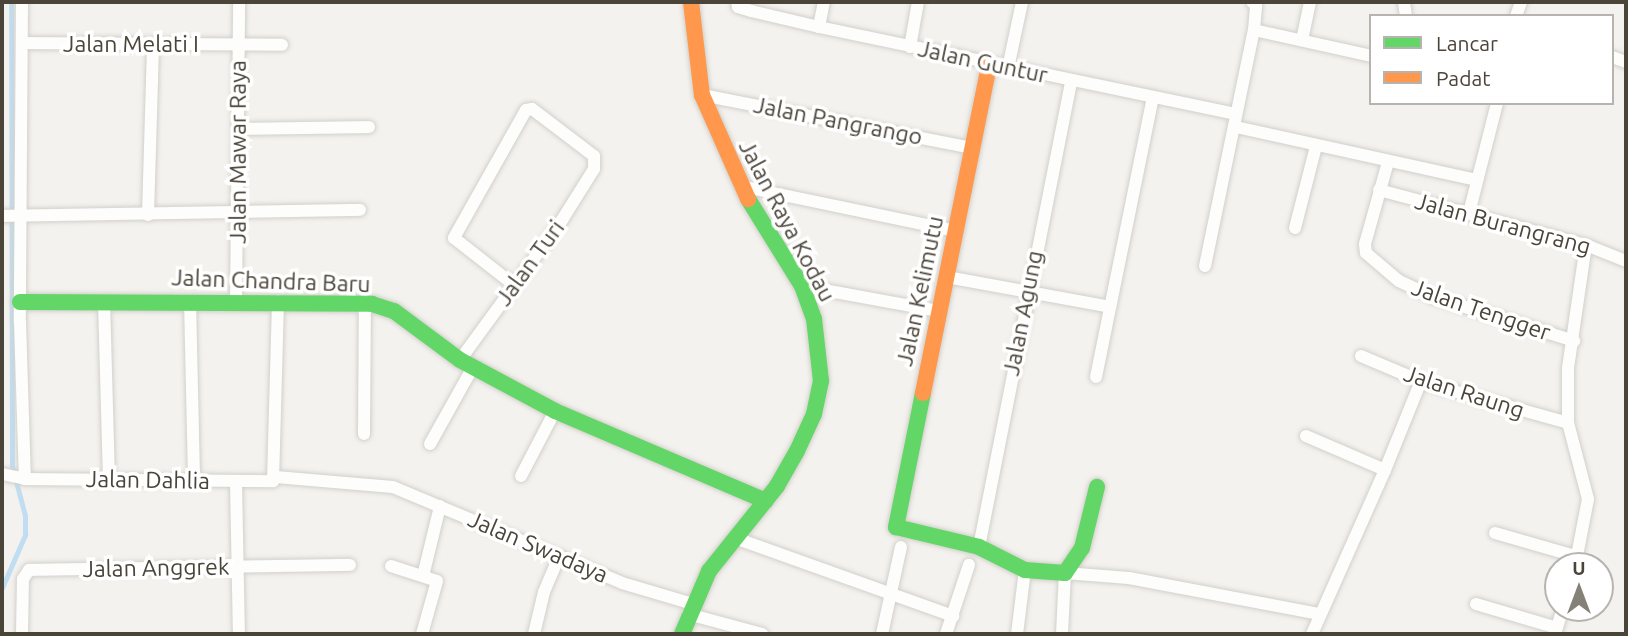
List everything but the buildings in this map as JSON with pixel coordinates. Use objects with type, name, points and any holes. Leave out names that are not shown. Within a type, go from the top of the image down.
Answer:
[{"type":"street","points":[[22,2],[19,217],[23,479]]},
{"type":"street","name":"Jalan Mawar Raya","points":[[236,302],[240,130],[239,2]]},
{"type":"street","name":"Jalan Raya Kodau","points":[[682,634],[690,609],[709,571],[766,501],[807,433],[819,397],[820,346],[802,286],[740,186],[702,94],[691,2]]},
{"type":"street","name":"Jalan Guntur","points":[[737,2],[738,7],[751,11],[989,65],[1153,98],[1316,146],[1477,180]]},
{"type":"street","points":[[820,27],[824,2]]},
{"type":"street","points":[[910,47],[918,2]]},
{"type":"street","points":[[1008,68],[1022,2]]},
{"type":"street","points":[[1205,266],[1254,30],[1256,5],[1252,2]]},
{"type":"street","points":[[1302,40],[1310,2]]},
{"type":"street","points":[[1254,30],[1369,56]]},
{"type":"street","name":"Jalan Melati I","points":[[22,43],[282,45]]},
{"type":"street","points":[[148,215],[153,44]]},
{"type":"street","name":"Jalan Kelimutu","points":[[979,547],[896,527],[989,65]]},
{"type":"street","name":"Jalan Agung","points":[[979,547],[1027,290],[1071,81]]},
{"type":"street","name":"Jalan Pangrango","points":[[702,94],[973,148]]},
{"type":"street","points":[[1096,377],[1153,98]]},
{"type":"street","points":[[1469,213],[1496,105]]},
{"type":"street","name":"Jalan Turi","points":[[430,444],[466,363],[514,285],[562,220],[595,164],[594,156],[536,110],[526,110],[454,238],[514,285]]},
{"type":"street","points":[[240,130],[369,127]]},
{"type":"street","points":[[1295,228],[1316,146]]},
{"type":"street","name":"Jalan Tengger","points":[[1388,162],[1364,244],[1366,253],[1399,281],[1433,297],[1574,341]]},
{"type":"street","points":[[740,186],[956,231]]},
{"type":"street","name":"Jalan Burangrang","points":[[1379,190],[1586,245],[1626,261]]},
{"type":"street","points":[[2,216],[238,215],[360,210]]},
{"type":"street","points":[[1578,552],[1588,499],[1568,423],[1568,368],[1586,245]]},
{"type":"street","points":[[947,276],[1110,307]]},
{"type":"street","points":[[802,286],[938,311]]},
{"type":"street","points":[[104,301],[108,479]]},
{"type":"street","points":[[190,301],[194,481]]},
{"type":"street","points":[[275,479],[278,301]]},
{"type":"street","name":"Jalan Chandra Baru","points":[[20,302],[278,301],[365,304],[394,311],[466,363],[555,411],[766,501]]},
{"type":"street","points":[[364,434],[365,304]]},
{"type":"street","name":"Jalan Raung","points":[[1361,356],[1421,381],[1568,423]]},
{"type":"street","points":[[1312,634],[1385,470],[1421,381]]},
{"type":"street","points":[[521,476],[555,411]]},
{"type":"street","points":[[1306,436],[1385,470]]},
{"type":"street","name":"Jalan Dahlia","points":[[3,474],[23,479],[236,482],[275,479],[386,486]]},
{"type":"street","points":[[236,482],[239,634]]},
{"type":"street","name":"Jalan Swadaya","points":[[386,486],[622,583],[762,634]]},
{"type":"street","points":[[1062,634],[1065,573],[1083,548],[1097,487]]},
{"type":"street","points":[[423,576],[440,506]]},
{"type":"street","points":[[1495,533],[1550,552]]},
{"type":"street","points":[[735,538],[888,596],[953,616]]},
{"type":"street","points":[[882,634],[888,596],[901,547]]},
{"type":"street","points":[[979,547],[1026,570],[1129,578],[1319,614]]},
{"type":"street","points":[[534,634],[544,592],[559,556]]},
{"type":"street","name":"Jalan Anggrek","points":[[22,634],[23,579],[29,570],[350,565]]},
{"type":"street","points":[[946,634],[969,565]]},
{"type":"street","points":[[391,566],[423,576],[438,584],[422,634]]},
{"type":"street","points":[[1017,634],[1026,570]]},
{"type":"street","points":[[1476,604],[1556,631]]},
{"type":"waterway","points":[[2,588],[25,535],[25,516],[12,466],[11,2]]},
{"type":"traffic: fast","points":[[682,634],[709,571],[777,486],[797,451],[814,414],[821,381],[814,319],[802,286],[748,199]]},
{"type":"traffic: fast","points":[[20,302],[372,304],[394,311],[460,360],[555,411],[766,501]]},
{"type":"traffic: fast","points":[[923,393],[896,527],[979,547],[1025,570],[1065,573],[1082,548],[1097,487]]},
{"type":"traffic: slow","points":[[691,2],[702,95],[748,199]]},
{"type":"traffic: slow","points":[[923,393],[989,65]]}]
